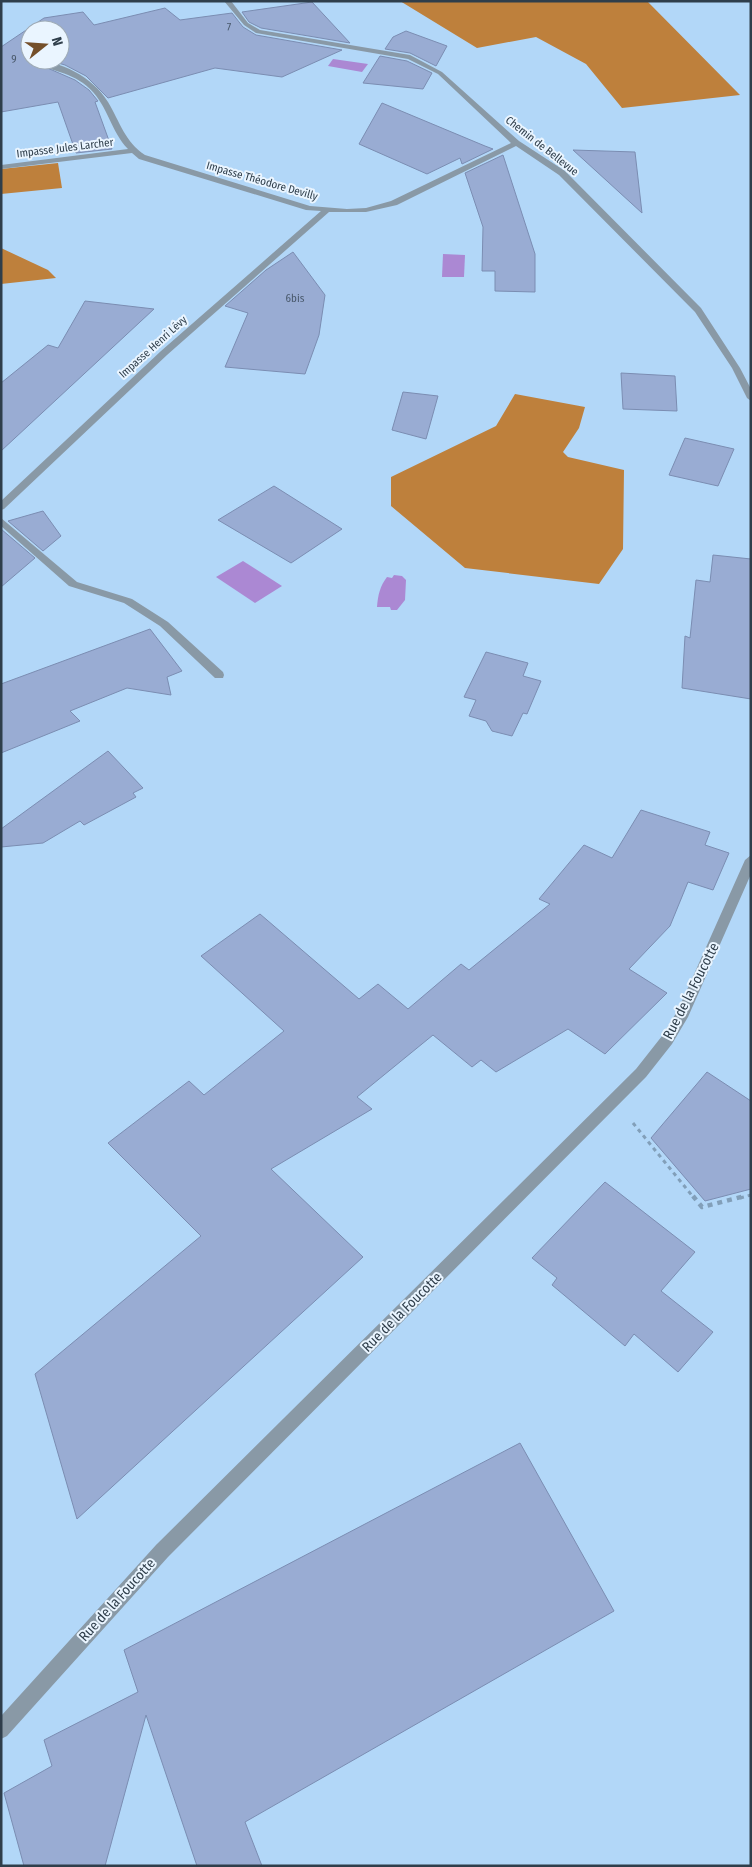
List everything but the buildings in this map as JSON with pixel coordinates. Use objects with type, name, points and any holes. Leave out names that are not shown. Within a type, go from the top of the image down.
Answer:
[{"type":"street","name":"Chemin de Bellevue","points":[[228,1],[246,24],[258,32],[410,57],[432,67],[516,143],[562,173],[698,310],[736,368],[751,398]]},
{"type":"street","points":[[66,70],[73,72],[99,94],[130,151]]},
{"type":"street","name":"Impasse Théodore Devilly","points":[[130,151],[142,158],[326,211],[366,210],[394,203],[516,143]]},
{"type":"street","name":"Impasse Jules Larcher","points":[[1,167],[130,151]]},
{"type":"street","name":"Impasse Henri Lévy","points":[[1,507],[164,353],[326,211]]},
{"type":"street","points":[[1,521],[73,584],[128,601],[164,624],[219,675]]},
{"type":"street","name":"Rue de la Foucotte","points":[[1,1730],[162,1551],[641,1073],[667,1040],[682,1013],[751,860]]},
{"type":"path","points":[[615,1100],[702,1207],[751,1195]]},
{"type":"shaded area","points":[[400,1],[647,1],[740,95],[622,108],[586,64],[536,37],[477,48]]},
{"type":"shaded area","points":[[333,59],[368,64],[362,72],[328,66]]},
{"type":"shaded area","points":[[58,163],[62,188],[1,194],[1,169]]},
{"type":"shaded area","points":[[1,248],[48,270],[56,278],[1,284]]},
{"type":"shaded area","points":[[443,254],[465,255],[464,277],[442,277]]},
{"type":"shaded area","points":[[515,394],[585,407],[579,428],[563,452],[568,457],[624,470],[623,549],[599,584],[465,568],[391,506],[391,477],[496,426]]},
{"type":"shaded area","points":[[243,561],[282,586],[255,603],[216,577]]},
{"type":"shaded area","points":[[394,575],[402,576],[406,580],[405,600],[397,610],[391,610],[390,607],[377,607],[383,584],[387,577],[392,578]]}]
